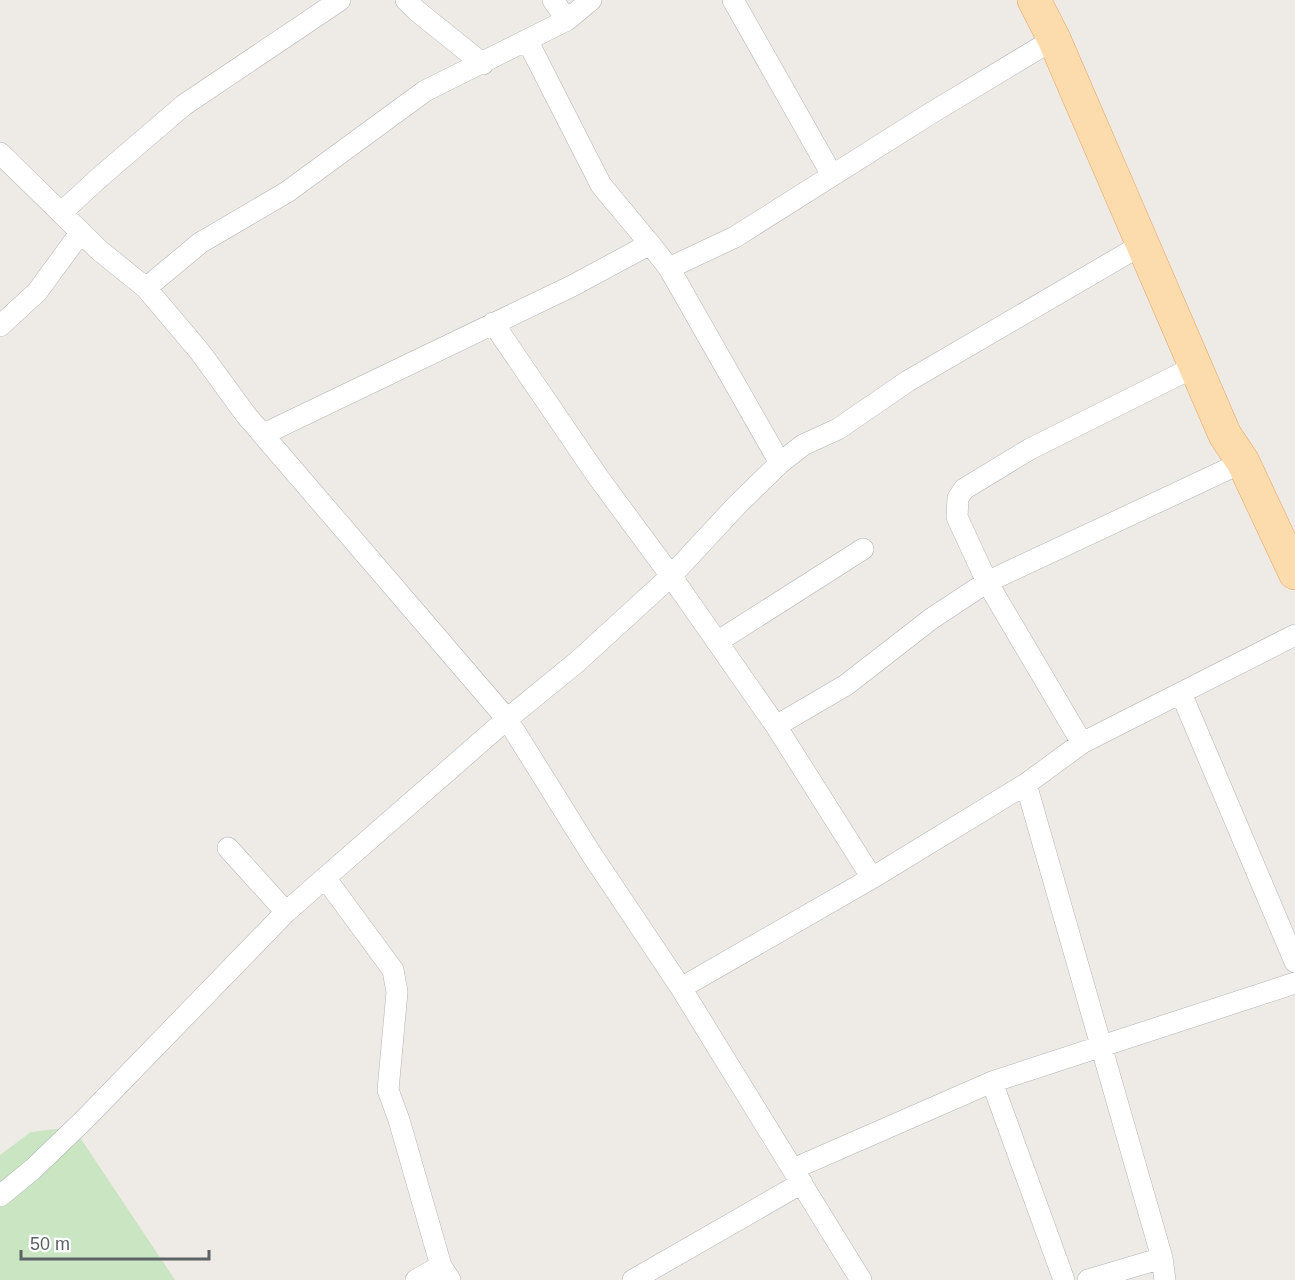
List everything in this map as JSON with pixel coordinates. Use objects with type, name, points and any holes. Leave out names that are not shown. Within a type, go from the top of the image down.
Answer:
[{"type":"main road","points":[[1034,0],[1054,39],[1194,367],[1225,435],[1243,462],[1295,573]]},
{"type":"street","points":[[62,212],[184,105],[340,0]]},
{"type":"street","points":[[406,0],[483,63]]},
{"type":"street","points":[[554,0],[567,20]]},
{"type":"street","points":[[146,288],[200,243],[286,192],[425,91],[567,20],[591,0]]},
{"type":"street","points":[[732,0],[832,175]]},
{"type":"street","points":[[669,268],[735,237],[1054,39]]},
{"type":"street","points":[[527,40],[601,185],[669,268],[780,463]]},
{"type":"street","points":[[0,153],[99,250],[146,288],[200,352],[246,415],[507,719],[590,852],[681,988],[861,1280]]},
{"type":"street","points":[[0,326],[37,292],[81,232]]},
{"type":"street","points":[[264,434],[572,286],[650,244]]},
{"type":"street","points":[[0,1196],[33,1169],[85,1119],[286,912],[507,719],[577,662],[671,576],[736,506],[780,463],[803,445],[838,429],[908,381],[1143,244]]},
{"type":"street","points":[[493,323],[598,477],[671,576],[776,726],[872,878]]},
{"type":"street","points":[[1082,743],[987,582],[957,517],[958,498],[964,489],[1030,449],[1194,367]]},
{"type":"street","points":[[776,726],[846,685],[931,619],[987,582],[1243,462]]},
{"type":"street","points":[[717,642],[863,549]]},
{"type":"street","points":[[681,988],[872,878],[1026,784],[1082,743],[1295,634]]},
{"type":"street","points":[[1181,693],[1295,962]]},
{"type":"street","points":[[1026,784],[1162,1258],[1165,1280]]},
{"type":"street","points":[[228,848],[286,912]]},
{"type":"street","points":[[326,879],[393,970],[397,992],[388,1090],[446,1273],[417,1280]]},
{"type":"street","points":[[633,1280],[798,1176],[992,1082],[1295,983]]},
{"type":"street","points":[[992,1082],[1064,1280]]},
{"type":"street","points":[[1088,1280],[1162,1258]]},
{"type":"green space","points":[[73,1127],[175,1280],[0,1280],[0,1155],[31,1132]]}]
